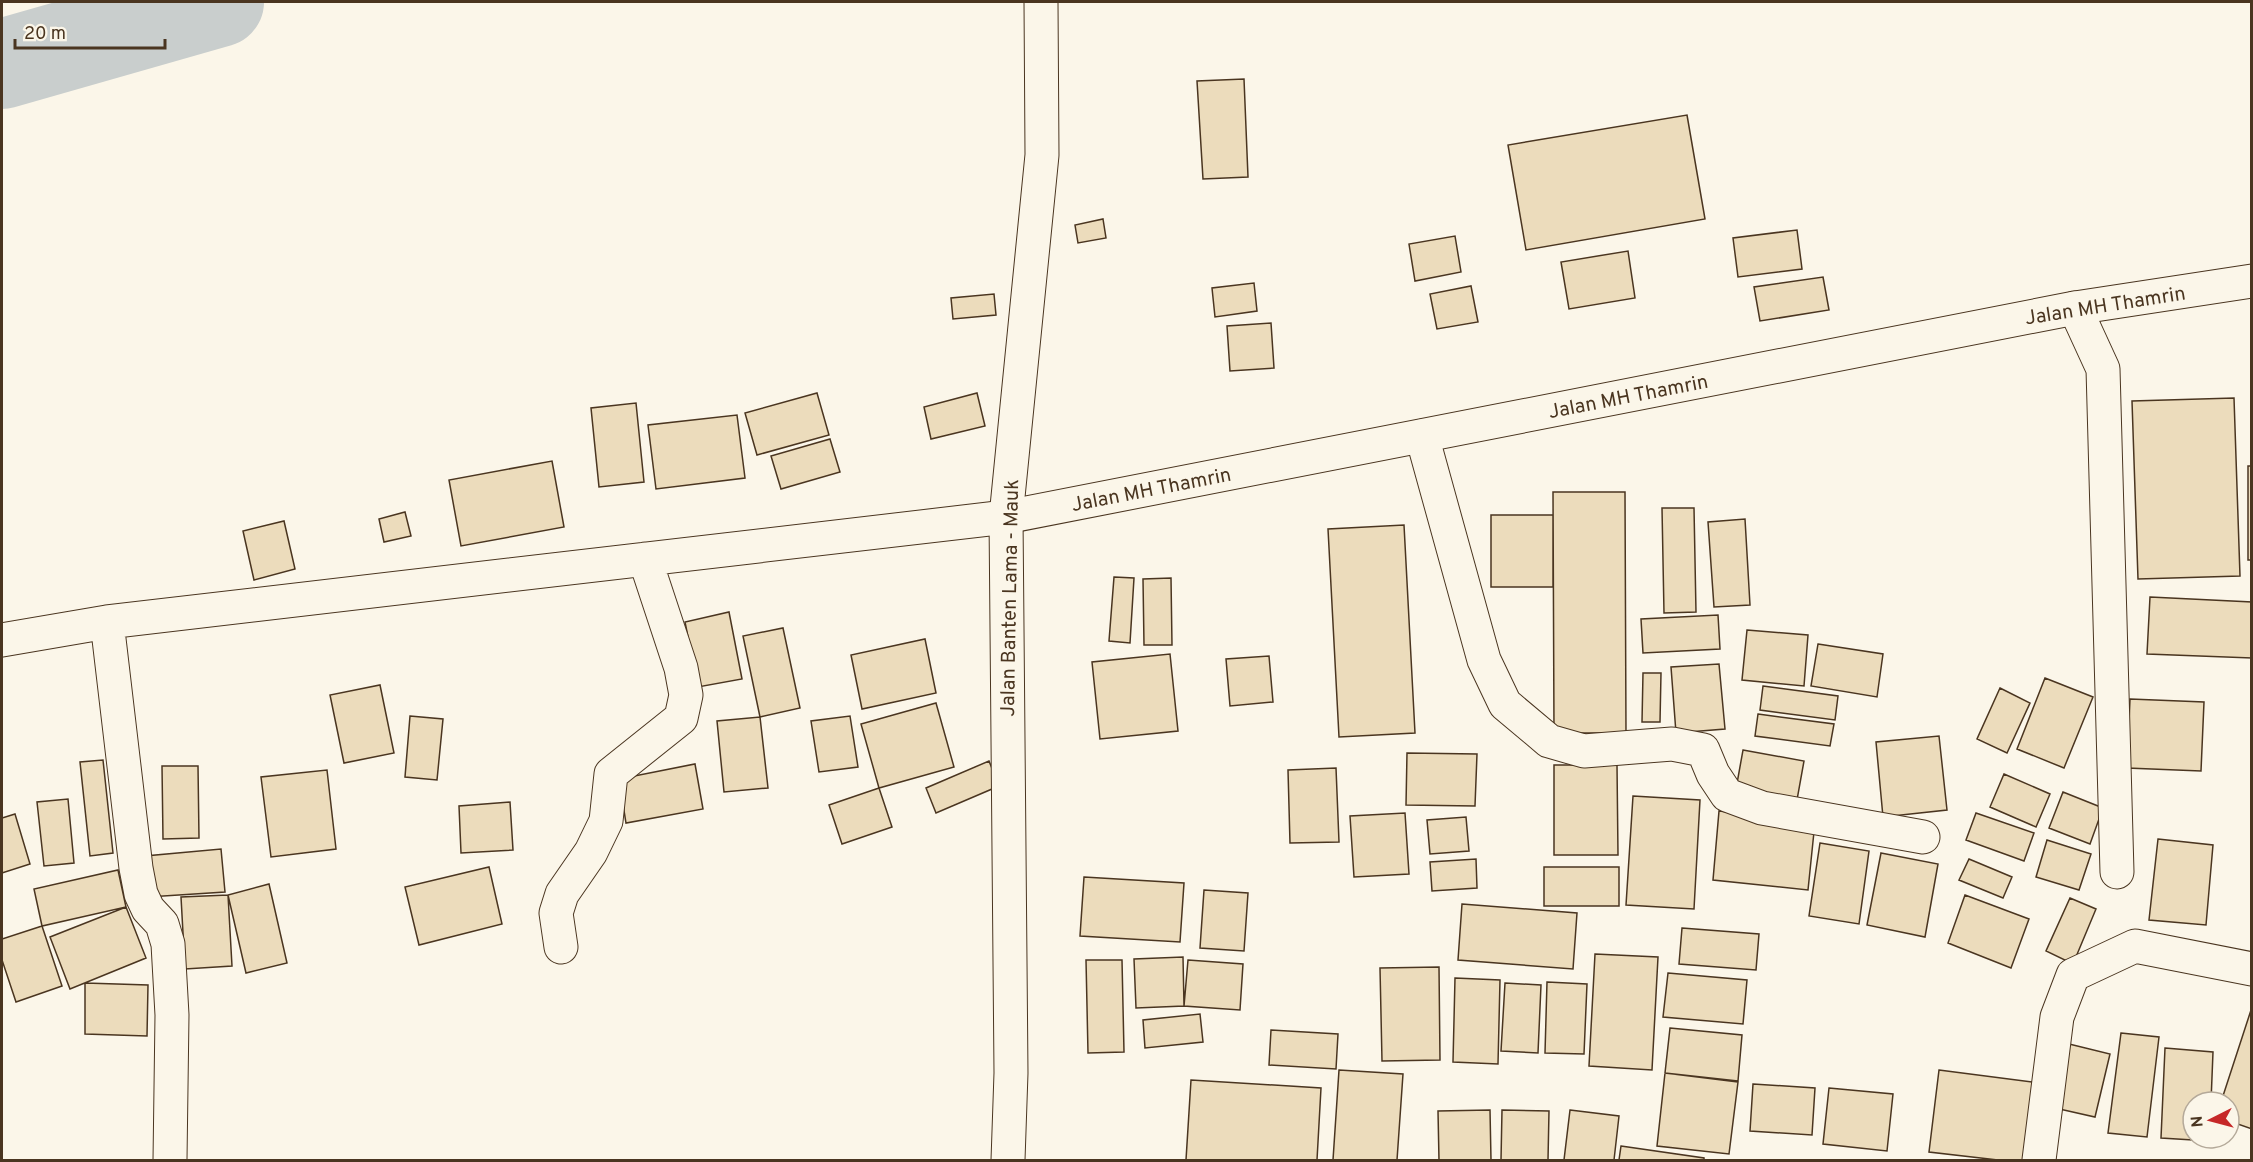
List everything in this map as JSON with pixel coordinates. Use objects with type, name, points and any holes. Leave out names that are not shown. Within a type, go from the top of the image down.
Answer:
[{"type":"street","name":"Jalan Banten Lama - Mauk","points":[[1008,1161],[1011,1073],[1005,517],[1042,154],[1041,2]]},
{"type":"street","name":"Jalan MH Thamrin","points":[[2,640],[107,622],[1005,517],[2075,308],[2252,281]]},
{"type":"street","points":[[2075,308],[2103,369],[2117,872]]},
{"type":"street","points":[[1422,436],[1484,660],[1505,704],[1549,741],[1584,751],[1672,744],[1703,750],[1713,774],[1727,795],[1762,808],[1923,837]]},
{"type":"street","points":[[561,947],[556,913],[562,894],[591,852],[606,820],[610,774],[681,717],[686,695],[681,668],[645,559]]},
{"type":"street","points":[[107,622],[136,868],[141,894],[148,909],[162,924],[168,944],[172,1015],[170,1161]]},
{"type":"street","points":[[2039,1161],[2057,1017],[2073,975],[2135,946],[2252,969]]},
{"type":"building","points":[[1244,79],[1248,177],[1203,179],[1197,81]]},
{"type":"building","points":[[1687,115],[1705,219],[1526,250],[1508,145]]},
{"type":"building","points":[[1103,219],[1106,238],[1078,243],[1075,225]]},
{"type":"building","points":[[1797,230],[1802,269],[1738,277],[1733,238]]},
{"type":"building","points":[[1455,236],[1461,272],[1415,281],[1409,244]]},
{"type":"building","points":[[1628,251],[1635,298],[1569,309],[1561,262]]},
{"type":"building","points":[[1823,277],[1829,310],[1760,321],[1754,287]]},
{"type":"building","points":[[1254,283],[1257,311],[1215,317],[1212,288]]},
{"type":"building","points":[[1471,286],[1478,322],[1437,329],[1430,294]]},
{"type":"building","points":[[994,294],[996,315],[953,319],[951,298]]},
{"type":"building","points":[[1271,323],[1274,368],[1230,371],[1227,326]]},
{"type":"building","points":[[817,393],[829,435],[757,455],[745,413]]},
{"type":"building","points":[[977,393],[985,426],[931,439],[924,407]]},
{"type":"building","points":[[2234,398],[2240,576],[2138,579],[2132,401]]},
{"type":"building","points":[[636,403],[644,482],[599,487],[591,408]]},
{"type":"building","points":[[737,415],[745,478],[656,489],[648,425]]},
{"type":"building","points":[[830,439],[840,472],[781,489],[771,456]]},
{"type":"building","points":[[552,461],[564,527],[461,546],[449,480]]},
{"type":"building","points":[[2248,466],[2252,466],[2252,560],[2248,560]]},
{"type":"building","points":[[1553,492],[1625,492],[1626,733],[1554,733]]},
{"type":"building","points":[[1662,508],[1694,508],[1696,612],[1664,613]]},
{"type":"building","points":[[405,512],[411,536],[384,542],[379,519]]},
{"type":"building","points":[[1491,515],[1553,515],[1553,587],[1491,587]]},
{"type":"building","points":[[1745,519],[1750,605],[1714,607],[1708,522]]},
{"type":"building","points":[[284,521],[295,569],[254,580],[243,531]]},
{"type":"building","points":[[1404,525],[1415,733],[1339,737],[1328,529]]},
{"type":"building","points":[[1114,577],[1134,578],[1130,643],[1109,641]]},
{"type":"building","points":[[1171,578],[1172,645],[1144,645],[1143,579]]},
{"type":"building","points":[[2150,597],[2252,602],[2252,658],[2147,654]]},
{"type":"building","points":[[729,612],[742,679],[698,687],[685,622]]},
{"type":"building","points":[[1718,615],[1720,649],[1643,653],[1641,619]]},
{"type":"building","points":[[783,628],[800,708],[760,717],[743,636]]},
{"type":"building","points":[[1747,630],[1808,635],[1804,686],[1742,680]]},
{"type":"building","points":[[925,639],[936,693],[862,709],[851,655]]},
{"type":"building","points":[[1818,644],[1883,654],[1877,697],[1811,686]]},
{"type":"building","points":[[1170,654],[1178,731],[1100,739],[1092,662]]},
{"type":"building","points":[[1269,656],[1273,702],[1230,706],[1226,659]]},
{"type":"building","points":[[1719,664],[1725,729],[1676,733],[1671,667]]},
{"type":"building","points":[[1643,673],[1661,673],[1660,722],[1642,722]]},
{"type":"building","points":[[2045,678],[2093,697],[2064,768],[2017,749]]},
{"type":"building","points":[[380,685],[394,753],[344,763],[330,695]]},
{"type":"building","points":[[1763,686],[1838,696],[1835,720],[1760,710]]},
{"type":"building","points":[[2000,688],[2030,703],[2007,753],[1977,739]]},
{"type":"building","points":[[2130,699],[2204,702],[2201,771],[2127,768]]},
{"type":"building","points":[[936,703],[954,767],[879,788],[861,724]]},
{"type":"building","points":[[1758,714],[1834,724],[1830,746],[1755,736]]},
{"type":"building","points":[[410,716],[443,719],[437,780],[405,777]]},
{"type":"building","points":[[850,716],[858,767],[819,772],[811,721]]},
{"type":"building","points":[[760,717],[768,788],[724,792],[717,721]]},
{"type":"building","points":[[1939,736],[1947,810],[1883,817],[1876,742]]},
{"type":"building","points":[[1743,750],[1804,761],[1797,800],[1736,789]]},
{"type":"building","points":[[1407,753],[1477,754],[1475,806],[1406,805]]},
{"type":"building","points":[[103,760],[113,853],[90,856],[80,762]]},
{"type":"building","points":[[989,761],[999,786],[936,813],[926,788]]},
{"type":"building","points":[[695,764],[703,809],[626,823],[619,779]]},
{"type":"building","points":[[1554,765],[1617,765],[1618,855],[1554,855]]},
{"type":"building","points":[[162,766],[198,766],[199,838],[163,839]]},
{"type":"building","points":[[1336,768],[1339,842],[1290,843],[1288,770]]},
{"type":"building","points":[[327,770],[336,849],[271,857],[261,777]]},
{"type":"building","points":[[2004,774],[2050,794],[2036,827],[1990,807]]},
{"type":"building","points":[[879,788],[892,827],[842,844],[829,805]]},
{"type":"building","points":[[2063,792],[2103,808],[2090,844],[2049,828]]},
{"type":"building","points":[[1633,796],[1700,800],[1694,909],[1626,905]]},
{"type":"building","points":[[68,799],[74,863],[44,866],[37,802]]},
{"type":"building","points":[[510,802],[513,850],[461,853],[459,806]]},
{"type":"building","points":[[1719,811],[1815,822],[1808,890],[1713,880]]},
{"type":"building","points":[[1405,813],[1409,874],[1354,877],[1350,816]]},
{"type":"building","points":[[1976,813],[2034,833],[2024,861],[1966,840]]},
{"type":"building","points":[[15,814],[30,864],[2,873],[2,818]]},
{"type":"building","points":[[1466,817],[1469,851],[1430,854],[1427,820]]},
{"type":"building","points":[[2158,839],[2213,845],[2206,925],[2149,920]]},
{"type":"building","points":[[2047,840],[2091,854],[2079,890],[2036,877]]},
{"type":"building","points":[[1820,843],[1869,851],[1859,924],[1809,916]]},
{"type":"building","points":[[221,849],[225,892],[148,897],[145,856]]},
{"type":"building","points":[[1881,853],[1938,864],[1925,937],[1867,925]]},
{"type":"building","points":[[1476,859],[1477,888],[1432,891],[1430,862]]},
{"type":"building","points":[[1969,859],[2012,877],[2003,898],[1959,880]]},
{"type":"building","points":[[489,867],[502,924],[419,945],[405,887]]},
{"type":"building","points":[[1544,867],[1619,867],[1619,906],[1544,906]]},
{"type":"building","points":[[118,870],[126,907],[42,926],[34,889]]},
{"type":"building","points":[[1084,877],[1184,883],[1180,942],[1080,936]]},
{"type":"building","points":[[269,884],[287,963],[246,973],[228,895]]},
{"type":"building","points":[[1204,890],[1248,893],[1244,951],[1200,948]]},
{"type":"building","points":[[228,895],[232,966],[185,969],[181,897]]},
{"type":"building","points":[[1965,895],[2029,919],[2011,968],[1948,943]]},
{"type":"building","points":[[2070,898],[2096,909],[2073,964],[2046,951]]},
{"type":"building","points":[[1462,904],[1577,913],[1573,969],[1458,960]]},
{"type":"building","points":[[126,907],[146,958],[70,989],[50,937]]},
{"type":"building","points":[[42,926],[62,986],[16,1002],[2,960],[2,939]]},
{"type":"building","points":[[1682,928],[1759,934],[1756,970],[1679,964]]},
{"type":"building","points":[[1595,954],[1658,957],[1652,1070],[1589,1066]]},
{"type":"building","points":[[1183,957],[1184,1006],[1136,1008],[1134,959]]},
{"type":"building","points":[[1086,960],[1122,960],[1124,1052],[1088,1053]]},
{"type":"building","points":[[1188,960],[1243,964],[1240,1010],[1184,1006]]},
{"type":"building","points":[[1439,967],[1440,1060],[1382,1061],[1380,968]]},
{"type":"building","points":[[1668,973],[1747,980],[1743,1024],[1663,1017]]},
{"type":"building","points":[[1455,978],[1500,980],[1498,1064],[1453,1062]]},
{"type":"building","points":[[1547,982],[1587,984],[1584,1054],[1545,1053]]},
{"type":"building","points":[[85,983],[148,985],[147,1036],[85,1034]]},
{"type":"building","points":[[1505,983],[1541,985],[1538,1053],[1501,1051]]},
{"type":"building","points":[[2252,1007],[2252,1129],[2241,1125],[2241,1090],[2225,1090]]},
{"type":"building","points":[[1200,1014],[1203,1042],[1145,1048],[1143,1020]]},
{"type":"building","points":[[1670,1028],[1742,1035],[1738,1081],[1665,1073]]},
{"type":"building","points":[[1271,1030],[1338,1034],[1336,1069],[1269,1065]]},
{"type":"building","points":[[2121,1033],[2159,1037],[2147,1137],[2108,1133]]},
{"type":"building","points":[[2061,1042],[2110,1054],[2095,1117],[2046,1106]]},
{"type":"building","points":[[2165,1048],[2213,1052],[2211,1090],[2181,1090],[2181,1139],[2161,1138]]},
{"type":"building","points":[[1339,1070],[1403,1074],[1397,1160],[1333,1160]]},
{"type":"building","points":[[1939,1070],[2039,1083],[2029,1160],[1998,1160],[1929,1152]]},
{"type":"building","points":[[1665,1073],[1738,1082],[1729,1154],[1657,1146]]},
{"type":"building","points":[[1191,1080],[1321,1088],[1317,1160],[1186,1160]]},
{"type":"building","points":[[1753,1084],[1815,1088],[1812,1135],[1750,1131]]},
{"type":"building","points":[[1829,1088],[1893,1094],[1887,1151],[1823,1144]]},
{"type":"building","points":[[1490,1110],[1491,1160],[1439,1160],[1438,1111]]},
{"type":"building","points":[[1502,1110],[1549,1111],[1548,1160],[1501,1160]]},
{"type":"building","points":[[1570,1110],[1619,1116],[1614,1160],[1564,1160]]},
{"type":"building","points":[[1621,1146],[1704,1158],[1704,1160],[1619,1160]]},
{"type":"waterway","points":[[2,64],[219,2]]}]
